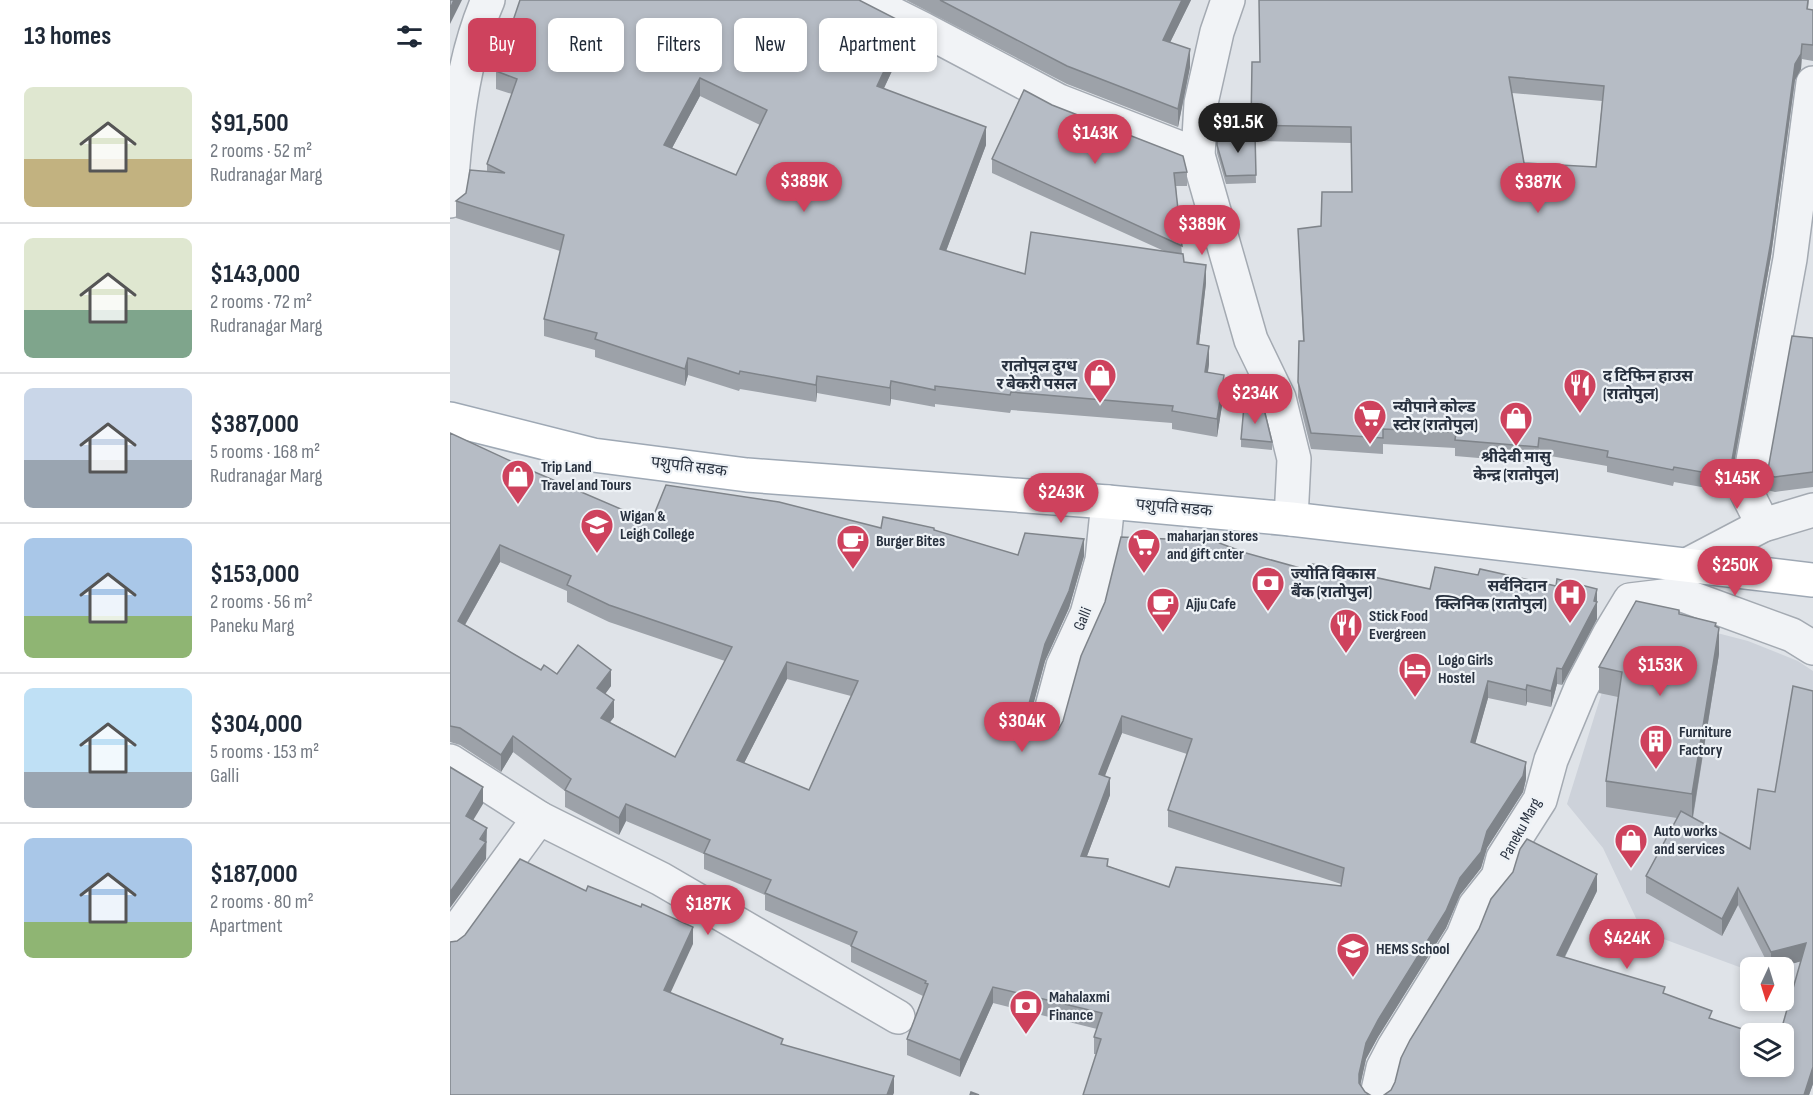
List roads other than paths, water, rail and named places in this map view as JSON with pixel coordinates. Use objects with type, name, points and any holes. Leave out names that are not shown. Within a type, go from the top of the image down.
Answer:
[{"type":"main road","name":"पशुपति सडक","points":[[450,419],[593,455],[747,475],[1108,502],[1291,519],[1682,580],[1802,579]]},
{"type":"street","points":[[450,201],[462,95],[477,25],[488,0]]},
{"type":"street","points":[[865,0],[1059,101],[1198,155]]},
{"type":"street","points":[[1228,0],[1217,32],[1202,103],[1198,155],[1251,340],[1279,398],[1294,459],[1291,519]]},
{"type":"street","points":[[1763,525],[1747,493],[1790,259],[1813,83]]},
{"type":"street","name":"Galli","points":[[1045,733],[1063,666],[1087,614],[1102,560],[1108,502]]},
{"type":"street","points":[[1813,510],[1763,525],[1682,580],[1792,635],[1813,648]]},
{"type":"street","name":"Paneku Marg","points":[[1377,1095],[1383,1068],[1394,1047],[1463,936],[1475,906],[1498,877],[1503,858],[1540,800],[1559,740],[1581,688],[1610,633],[1630,600],[1682,580]]},
{"type":"street","points":[[450,761],[539,818],[661,879],[898,1017]]},
{"type":"street","points":[[450,940],[539,818]]},
{"type":"place","name":"रातोपुल दुग्ध र बेकरी पसल","points":[[1100,404]]},
{"type":"place","name":"द टिफिन हाउस (रातोपुल)","points":[[1580,414]]},
{"type":"place","name":"न्यौपाने कोल्ड स्टोर (रातोपुल)","points":[[1370,445]]},
{"type":"place","name":"श्रीदेवी मासु केन्द्र (रातोपुल)","points":[[1516,447]]},
{"type":"place","name":"Trip Land Travel and Tours","points":[[518,505]]},
{"type":"place","name":"Wigan & Leigh College","points":[[597,554]]},
{"type":"place","name":"Burger Bites","points":[[853,570]]},
{"type":"place","name":"maharjan stores and gift cnter","points":[[1144,574]]},
{"type":"place","name":"ज्योति विकास बैंक (रातोपुल)","points":[[1268,612]]},
{"type":"place","name":"सर्वनिदान क्लिनिक (रातोपुल)","points":[[1570,624]]},
{"type":"place","name":"Ajju Cafe","points":[[1163,633]]},
{"type":"place","name":"Stick Food Evergreen","points":[[1346,654]]},
{"type":"place","name":"Logo Girls Hostel","points":[[1415,698]]},
{"type":"place","name":"Furniture Factory","points":[[1656,770]]},
{"type":"place","name":"Auto works and services","points":[[1631,869]]},
{"type":"place","name":"HEMS School","points":[[1353,978]]},
{"type":"place","name":"Mahalaxmi Finance","points":[[1026,1035]]}]
